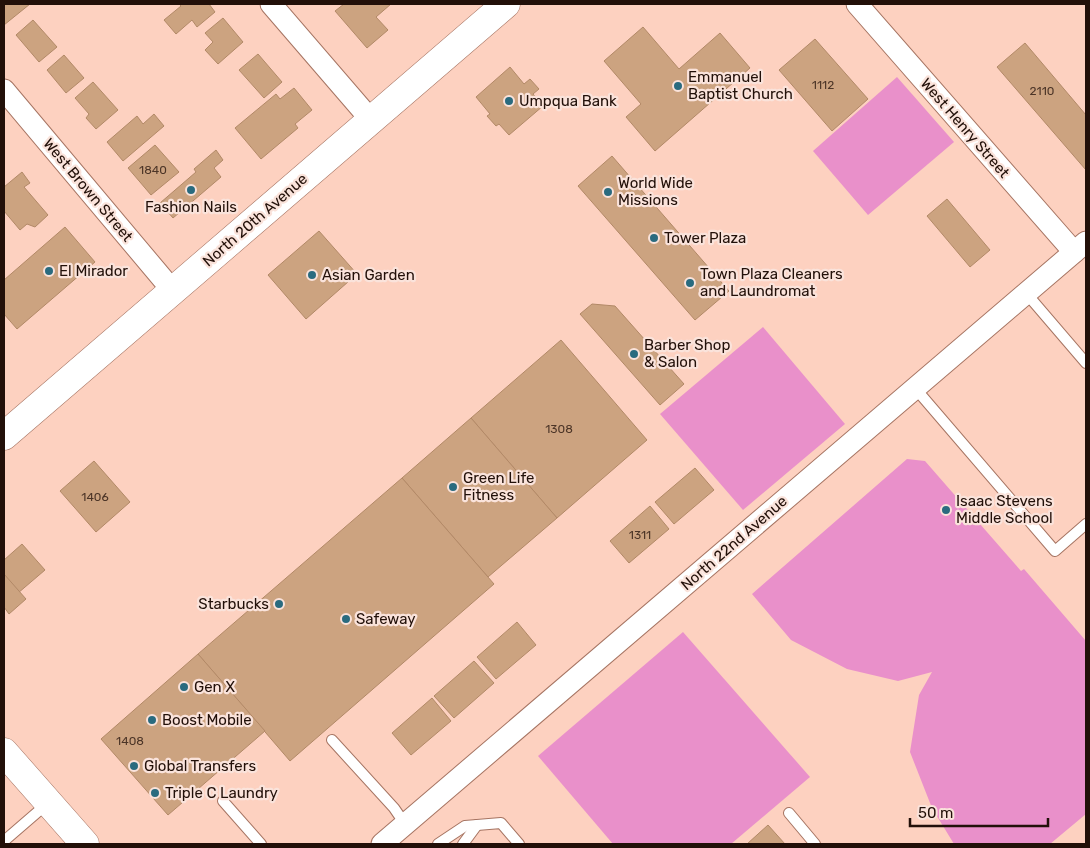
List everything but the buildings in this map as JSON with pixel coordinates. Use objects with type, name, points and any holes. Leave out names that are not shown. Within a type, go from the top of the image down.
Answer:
[{"type":"main road","name":"North 20th Avenue","points":[[4,436],[506,4]]},
{"type":"main road","points":[[4,752],[85,844]]},
{"type":"street","points":[[271,4],[371,120]]},
{"type":"street","name":"West Henry Street","points":[[857,4],[1080,247]]},
{"type":"street","name":"West Brown Street","points":[[4,90],[173,291]]},
{"type":"street","name":"North 22nd Avenue","points":[[382,844],[1080,247]]},
{"type":"lane","points":[[1026,293],[1086,363]]},
{"type":"lane","points":[[915,388],[1055,551],[1086,524]]},
{"type":"lane","points":[[332,740],[394,808],[406,824]]},
{"type":"lane","points":[[223,801],[261,844]]},
{"type":"lane","points":[[4,841],[48,803]]},
{"type":"lane","points":[[789,814],[815,844]]},
{"type":"lane","points":[[438,844],[465,826],[501,823],[519,844]]},
{"type":"lane","points":[[463,844],[477,825]]},
{"type":"shaded area","points":[[897,77],[954,142],[868,215],[813,151]]},
{"type":"shaded area","points":[[763,327],[845,424],[743,510],[660,414]]},
{"type":"shaded area","points":[[907,459],[925,461],[1021,571],[1024,569],[1086,641],[1086,814],[1050,844],[954,844],[932,808],[910,752],[919,695],[932,672],[898,681],[847,669],[791,640],[752,594]]},
{"type":"shaded area","points":[[683,632],[810,777],[731,844],[613,844],[538,756]]},
{"type":"place","name":"Emmanuel Baptist Church","points":[[678,86]]},
{"type":"place","name":"Umpqua Bank","points":[[509,101]]},
{"type":"place","name":"Fashion Nails","points":[[191,190]]},
{"type":"place","name":"World Wide Missions","points":[[608,192]]},
{"type":"place","name":"Tower Plaza","points":[[654,238]]},
{"type":"place","name":"El Mirador","points":[[49,271]]},
{"type":"place","name":"Asian Garden","points":[[312,275]]},
{"type":"place","name":"Town Plaza Cleaners and Laundromat","points":[[690,283]]},
{"type":"place","name":"Barber Shop & Salon","points":[[634,354]]},
{"type":"place","name":"Green Life Fitness","points":[[453,487]]},
{"type":"place","name":"Isaac Stevens Middle School","points":[[946,510]]},
{"type":"place","name":"Starbucks","points":[[279,604]]},
{"type":"place","name":"Safeway","points":[[346,619]]},
{"type":"place","name":"Gen X","points":[[184,687]]},
{"type":"place","name":"Boost Mobile","points":[[152,720]]},
{"type":"place","name":"Global Transfers","points":[[134,766]]},
{"type":"place","name":"Triple C Laundry","points":[[155,793]]}]
